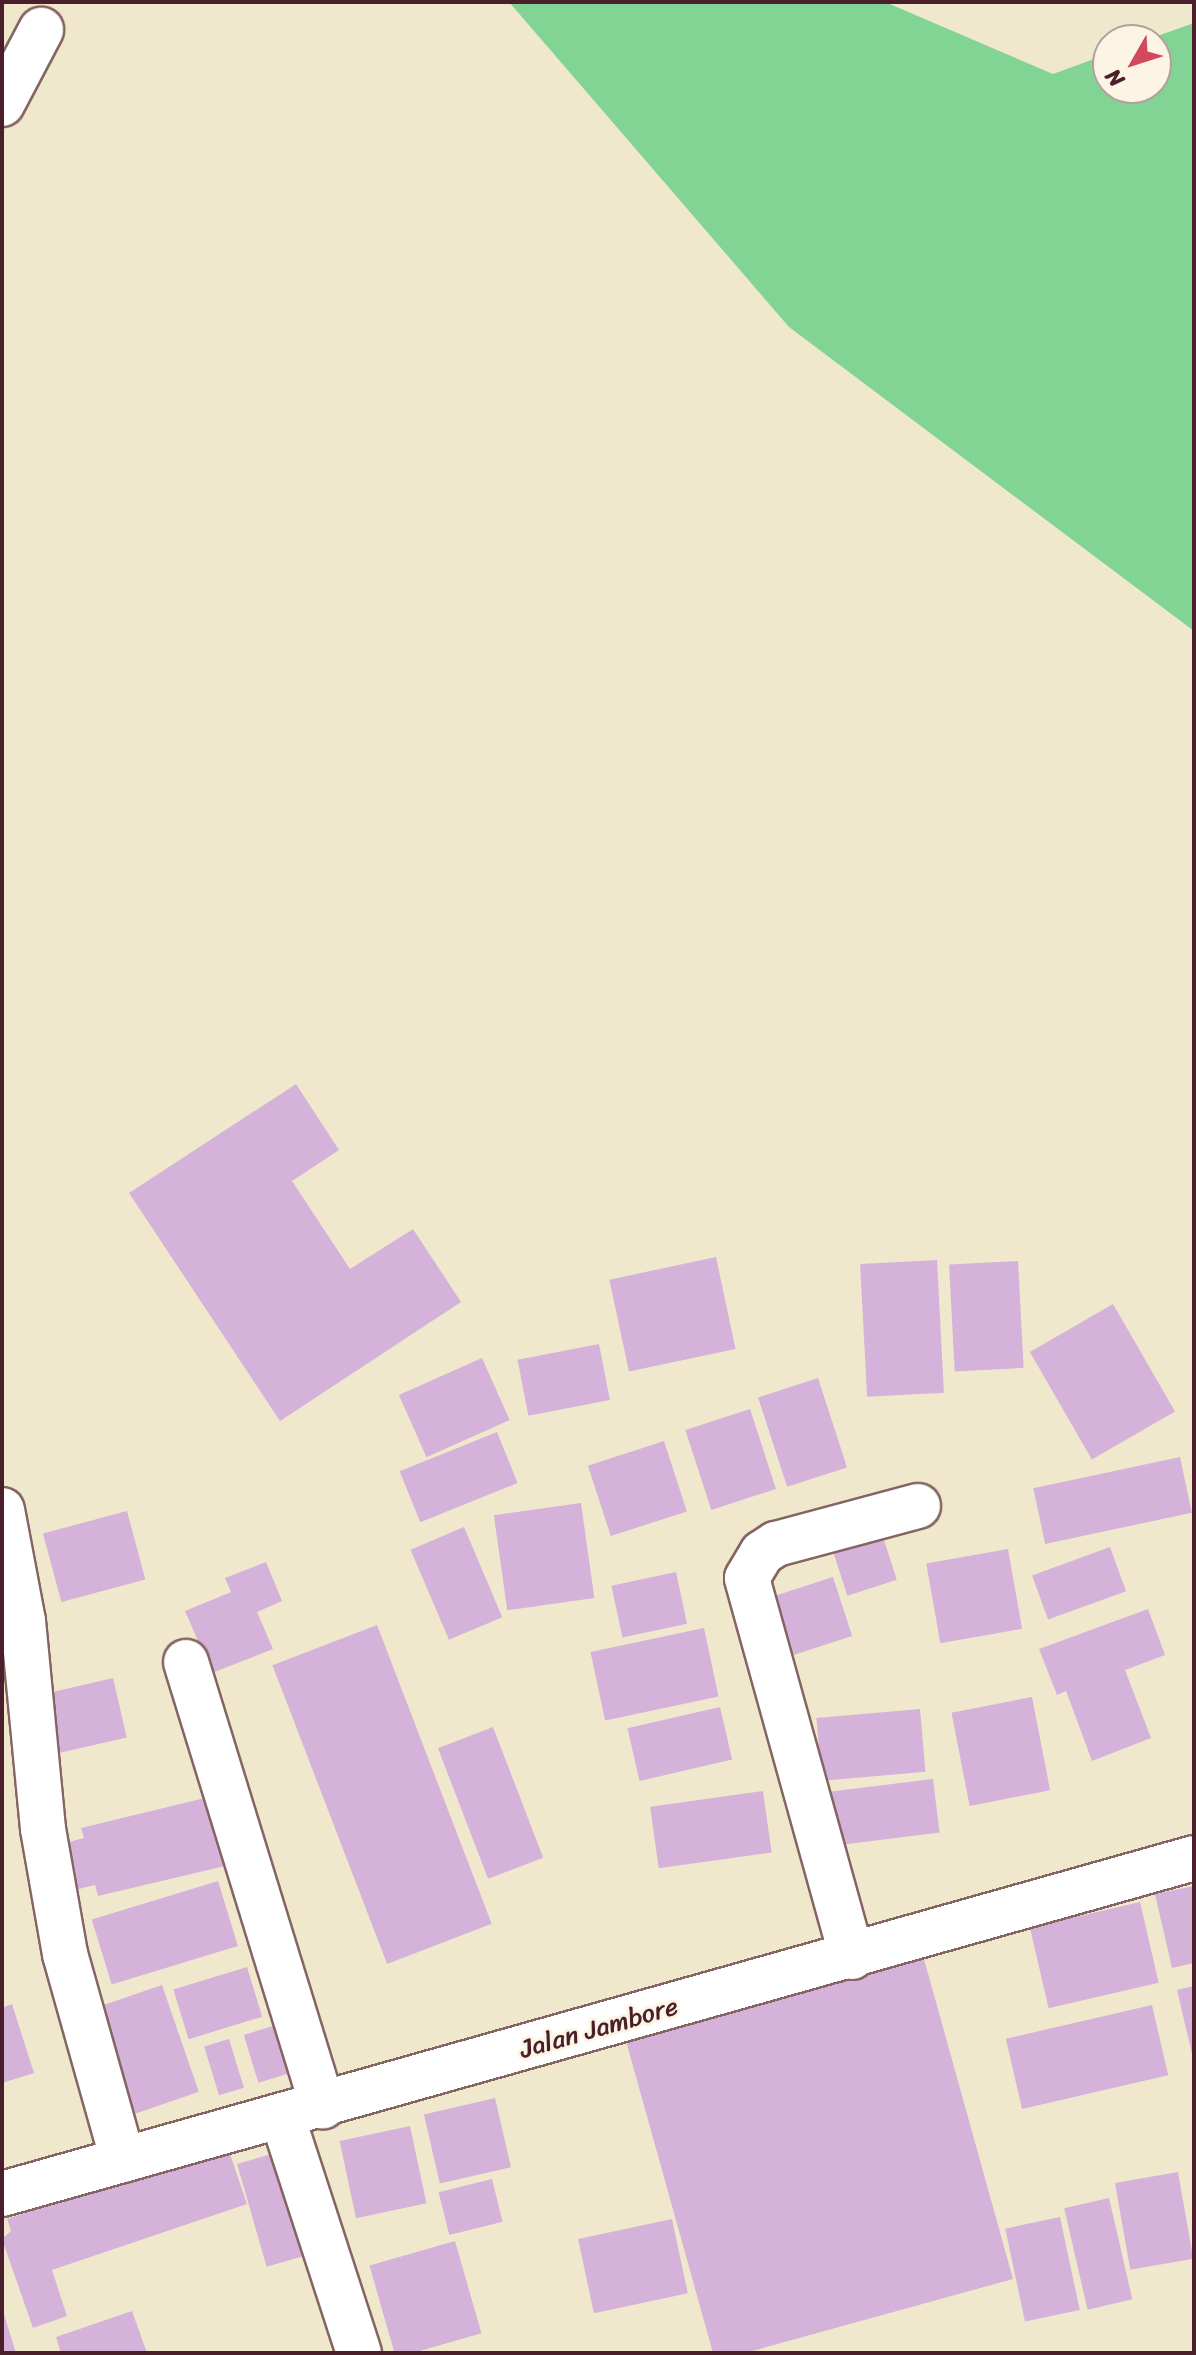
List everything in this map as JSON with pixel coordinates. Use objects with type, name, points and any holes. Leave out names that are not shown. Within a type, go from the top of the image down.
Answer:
[{"type":"street","points":[[2,104],[41,30]]},
{"type":"street","points":[[852,1957],[747,1578],[762,1553],[776,1544],[918,1506]]},
{"type":"street","points":[[2,1510],[23,1621],[41,1815],[65,1954],[123,2160]]},
{"type":"street","points":[[186,1662],[303,2111],[359,2353]]},
{"type":"street","name":"Jalan Jambore","points":[[2,2194],[852,1957],[1194,1858]]},
{"type":"green space","points":[[509,2],[885,2],[1053,74],[1092,60],[1092,104],[1172,104],[1172,31],[1194,23],[1194,631],[789,327]]},
{"type":"building","points":[[296,1084],[339,1150],[292,1181],[350,1269],[413,1229],[461,1302],[280,1421],[129,1193]]},
{"type":"building","points":[[716,1257],[736,1349],[629,1372],[609,1280]]},
{"type":"building","points":[[937,1260],[944,1393],[867,1397],[860,1264]]},
{"type":"building","points":[[1018,1261],[1024,1368],[955,1371],[949,1265]]},
{"type":"building","points":[[1113,1304],[1175,1411],[1092,1459],[1030,1352]]},
{"type":"building","points":[[599,1344],[610,1400],[528,1416],[518,1360]]},
{"type":"building","points":[[482,1358],[510,1420],[427,1457],[399,1395]]},
{"type":"building","points":[[818,1378],[847,1467],[787,1487],[758,1397]]},
{"type":"building","points":[[750,1409],[776,1489],[711,1510],[685,1430]]},
{"type":"building","points":[[497,1432],[518,1483],[420,1522],[400,1471]]},
{"type":"building","points":[[664,1441],[687,1511],[611,1536],[588,1466]]},
{"type":"building","points":[[1180,1457],[1192,1513],[1045,1544],[1033,1488]]},
{"type":"building","points":[[581,1503],[594,1598],[507,1610],[494,1515]]},
{"type":"building","points":[[127,1511],[145,1580],[61,1602],[43,1534]]},
{"type":"building","points":[[464,1527],[502,1617],[449,1640],[411,1550]]},
{"type":"building","points":[[882,1534],[897,1580],[847,1596],[833,1550]]},
{"type":"building","points":[[1110,1547],[1126,1591],[1048,1620],[1032,1575]]},
{"type":"building","points":[[1008,1549],[1022,1629],[940,1643],[926,1563]]},
{"type":"building","points":[[266,1562],[282,1601],[257,1612],[273,1649],[212,1673],[185,1611],[231,1592],[225,1578]]},
{"type":"building","points":[[676,1572],[687,1624],[622,1638],[611,1586]]},
{"type":"building","points":[[833,1577],[852,1636],[779,1660],[760,1601]]},
{"type":"building","points":[[1148,1609],[1165,1655],[1125,1670],[1151,1738],[1092,1761],[1066,1691],[1057,1695],[1039,1649]]},
{"type":"building","points":[[377,1625],[492,1924],[387,1964],[272,1665]]},
{"type":"building","points":[[704,1628],[719,1696],[605,1721],[591,1652]]},
{"type":"building","points":[[113,1678],[127,1737],[46,1756],[32,1697]]},
{"type":"building","points":[[1032,1697],[1050,1790],[970,1806],[952,1713]]},
{"type":"building","points":[[720,1707],[732,1760],[640,1781],[627,1728]]},
{"type":"building","points":[[920,1709],[925,1772],[822,1781],[816,1718]]},
{"type":"building","points":[[493,1727],[543,1858],[488,1879],[438,1748]]},
{"type":"building","points":[[933,1779],[940,1833],[835,1845],[829,1792]]},
{"type":"building","points":[[763,1791],[772,1852],[659,1868],[650,1807]]},
{"type":"building","points":[[209,1797],[225,1866],[98,1896],[95,1885],[62,1893],[50,1847],[84,1838],[81,1828]]},
{"type":"building","points":[[218,1881],[238,1946],[112,1985],[92,1920]]},
{"type":"building","points":[[1194,1886],[1194,1963],[1172,1968],[1155,1894]]},
{"type":"building","points":[[1140,1902],[1159,1983],[1049,2008],[1030,1927]]},
{"type":"building","points":[[924,1959],[1013,2279],[745,2353],[713,2353],[626,2041]]},
{"type":"building","points":[[247,1967],[262,2017],[189,2039],[173,1990]]},
{"type":"building","points":[[162,1985],[199,2092],[122,2118],[85,2011]]},
{"type":"building","points":[[1194,1986],[1194,2057],[1193,2058],[1177,1990]]},
{"type":"building","points":[[12,2004],[34,2073],[2,2083],[2,2008]]},
{"type":"building","points":[[1152,2005],[1168,2075],[1022,2109],[1006,2039]]},
{"type":"building","points":[[283,2023],[298,2071],[258,2083],[244,2035]]},
{"type":"building","points":[[229,2039],[244,2088],[219,2095],[204,2047]]},
{"type":"building","points":[[495,2098],[511,2167],[440,2184],[424,2114]]},
{"type":"building","points":[[410,2126],[426,2203],[356,2218],[340,2141]]},
{"type":"building","points":[[227,2145],[247,2204],[52,2270],[67,2316],[33,2328],[2,2239],[11,2231],[7,2219]]},
{"type":"building","points":[[289,2149],[318,2252],[267,2267],[237,2164]]},
{"type":"building","points":[[1178,2172],[1193,2259],[1130,2270],[1115,2183]]},
{"type":"building","points":[[492,2179],[503,2222],[449,2235],[439,2192]]},
{"type":"building","points":[[1109,2198],[1132,2299],[1088,2310],[1064,2208]]},
{"type":"building","points":[[1060,2217],[1080,2310],[1025,2322],[1005,2229]]},
{"type":"building","points":[[672,2219],[688,2293],[594,2313],[578,2239]]},
{"type":"building","points":[[455,2241],[481,2333],[413,2353],[395,2353],[369,2266]]},
{"type":"building","points":[[3,2311],[16,2353],[2,2353]]},
{"type":"building","points":[[132,2311],[147,2353],[61,2353],[56,2337]]}]
